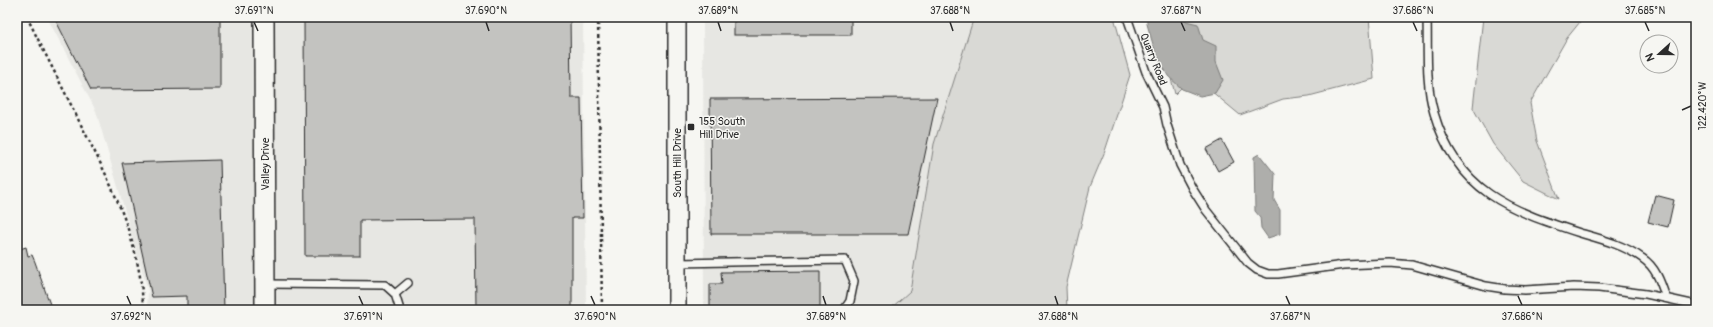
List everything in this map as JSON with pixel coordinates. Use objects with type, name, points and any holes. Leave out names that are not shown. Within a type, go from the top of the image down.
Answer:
[{"type":"main road","name":"Valley Drive","points":[[264,17],[266,310]]},
{"type":"street","name":"South Hill Drive","points":[[677,17],[677,310]]},
{"type":"lane","name":"Quarry Road","points":[[1127,17],[1146,72],[1163,107],[1172,143],[1180,165],[1206,210],[1248,263],[1257,270],[1268,274],[1278,274],[1344,264],[1390,263],[1412,265],[1486,286],[1505,289],[1599,288],[1646,294],[1696,305]]},
{"type":"lane","points":[[1427,17],[1429,83],[1434,112],[1444,140],[1454,159],[1466,174],[1481,189],[1518,211],[1602,240],[1642,258],[1658,275],[1666,298]]},
{"type":"lane","points":[[677,263],[845,260],[854,281],[850,301],[844,310]]},
{"type":"lane","points":[[396,294],[408,283]]},
{"type":"lane","points":[[265,284],[385,284],[396,294],[400,310]]},
{"type":"path","points":[[27,17],[94,148],[121,208],[141,280],[143,310]]},
{"type":"path","points":[[598,17],[602,310]]},
{"type":"shaded area","points":[[47,17],[583,17],[586,310],[147,310],[148,291],[96,111]]},
{"type":"shaded area","points":[[703,17],[974,17],[934,144],[910,291],[889,310],[704,310]]},
{"type":"shaded area","points":[[974,17],[1114,17],[1130,75],[1105,151],[1090,187],[1066,287],[1067,310],[889,310],[910,291],[934,144]]},
{"type":"shaded area","points":[[1147,17],[1184,17],[1186,21],[1198,24],[1203,40],[1216,46],[1216,62],[1223,80],[1215,93],[1200,96],[1182,89],[1168,76],[1155,51],[1147,24]]},
{"type":"shaded area","points":[[1155,17],[1369,17],[1374,79],[1309,96],[1283,99],[1240,115],[1193,76],[1175,94]]},
{"type":"shaded area","points":[[1483,17],[1584,17],[1567,38],[1530,103],[1537,141],[1559,199],[1523,181],[1493,144],[1473,108]]},
{"type":"shaded area","points":[[1259,154],[1275,174],[1274,200],[1280,210],[1280,234],[1268,238],[1261,228],[1260,217],[1255,211],[1254,157]]},
{"type":"building","points":[[54,17],[220,17],[220,89],[91,90]]},
{"type":"building","points":[[304,17],[570,17],[571,98],[581,98],[583,218],[572,218],[572,310],[476,310],[475,219],[360,220],[360,256],[305,256]]},
{"type":"building","points":[[734,17],[851,17],[851,35],[734,35]]},
{"type":"building","points":[[937,98],[908,234],[711,234],[710,99]]},
{"type":"building","points":[[1222,140],[1234,162],[1218,171],[1206,149]]},
{"type":"building","points":[[220,160],[224,310],[187,310],[187,296],[152,297],[122,163]]},
{"type":"building","points":[[1655,195],[1674,200],[1668,227],[1648,222]]},
{"type":"building","points":[[26,247],[28,256],[32,255],[35,262],[52,310],[20,310],[17,302],[17,250]]},
{"type":"building","points":[[820,271],[820,310],[710,310],[710,284],[722,284],[721,272]]},
{"type":"place","name":"155 South Hill Drive","points":[[691,127]]}]
